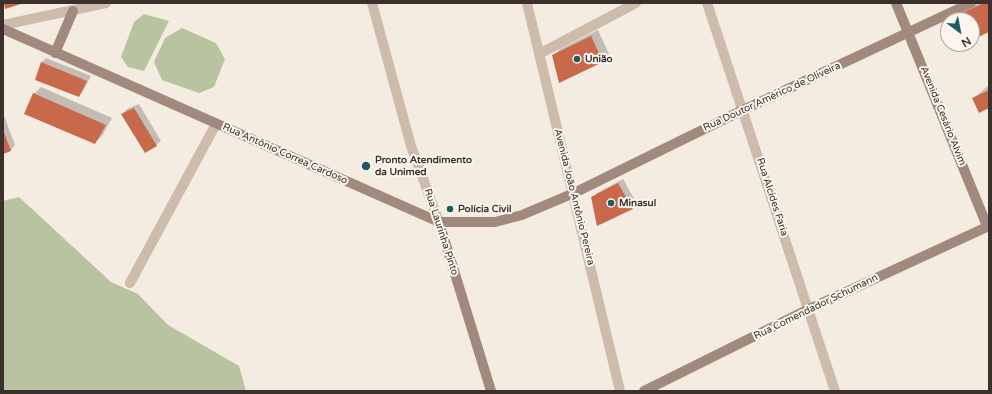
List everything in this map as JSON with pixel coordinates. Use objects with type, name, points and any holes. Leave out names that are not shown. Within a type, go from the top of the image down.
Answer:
[{"type":"main road","name":"Avenida Cesário Alvim","points":[[896,3],[910,33],[988,227]]},
{"type":"main road","name":"Rua Doutor Américo de Oliveira","points":[[574,193],[743,110],[910,33],[970,3]]},
{"type":"main road","points":[[54,53],[73,11]]},
{"type":"main road","name":"Rua Antônio Correa Cardoso","points":[[3,29],[54,53],[439,222],[494,222],[522,215],[574,193]]},
{"type":"main road","name":"Rua Laurinha Pinto","points":[[439,222],[491,391]]},
{"type":"main road","name":"Rua Comendador Schumann","points":[[644,391],[809,309],[988,227]]},
{"type":"street","points":[[3,25],[106,3]]},
{"type":"street","name":"Rua Laurinha Pinto","points":[[372,3],[411,146],[439,222]]},
{"type":"street","name":"Avenida João Antônio Pereira","points":[[527,3],[574,193],[620,391]]},
{"type":"street","points":[[539,54],[636,3]]},
{"type":"street","name":"Rua Alcides Faria","points":[[707,3],[835,391]]},
{"type":"street","points":[[130,283],[216,124]]},
{"type":"green space","points":[[144,14],[169,21],[144,71],[128,67],[121,57],[134,22]]},
{"type":"green space","points":[[182,28],[216,43],[225,59],[214,87],[199,93],[162,80],[154,62],[165,38]]},
{"type":"green space","points":[[19,197],[111,282],[138,294],[168,325],[239,366],[246,391],[3,391],[3,201]]},
{"type":"building","points":[[4,3],[24,3],[5,9]]},
{"type":"building","points":[[984,3],[989,3],[989,32],[980,36],[980,12],[964,12]]},
{"type":"building","name":"União","points":[[591,36],[603,62],[559,83],[552,55]]},
{"type":"building","points":[[41,62],[87,81],[79,97],[35,80]]},
{"type":"building","points":[[989,90],[989,108],[979,113],[972,98]]},
{"type":"building","points":[[33,93],[106,125],[95,144],[24,114]]},
{"type":"building","points":[[134,108],[157,146],[145,153],[121,114]]},
{"type":"building","points":[[3,130],[11,151],[3,154]]},
{"type":"building","name":"Minasul","points":[[618,183],[633,209],[597,226],[591,197]]},
{"type":"place","name":"União","points":[[577,59]]},
{"type":"place","name":"Pronto Atendimento da Unimed","points":[[366,166]]},
{"type":"place","name":"Minasul","points":[[611,203]]},
{"type":"place","name":"Polícia Civil","points":[[450,209]]}]
